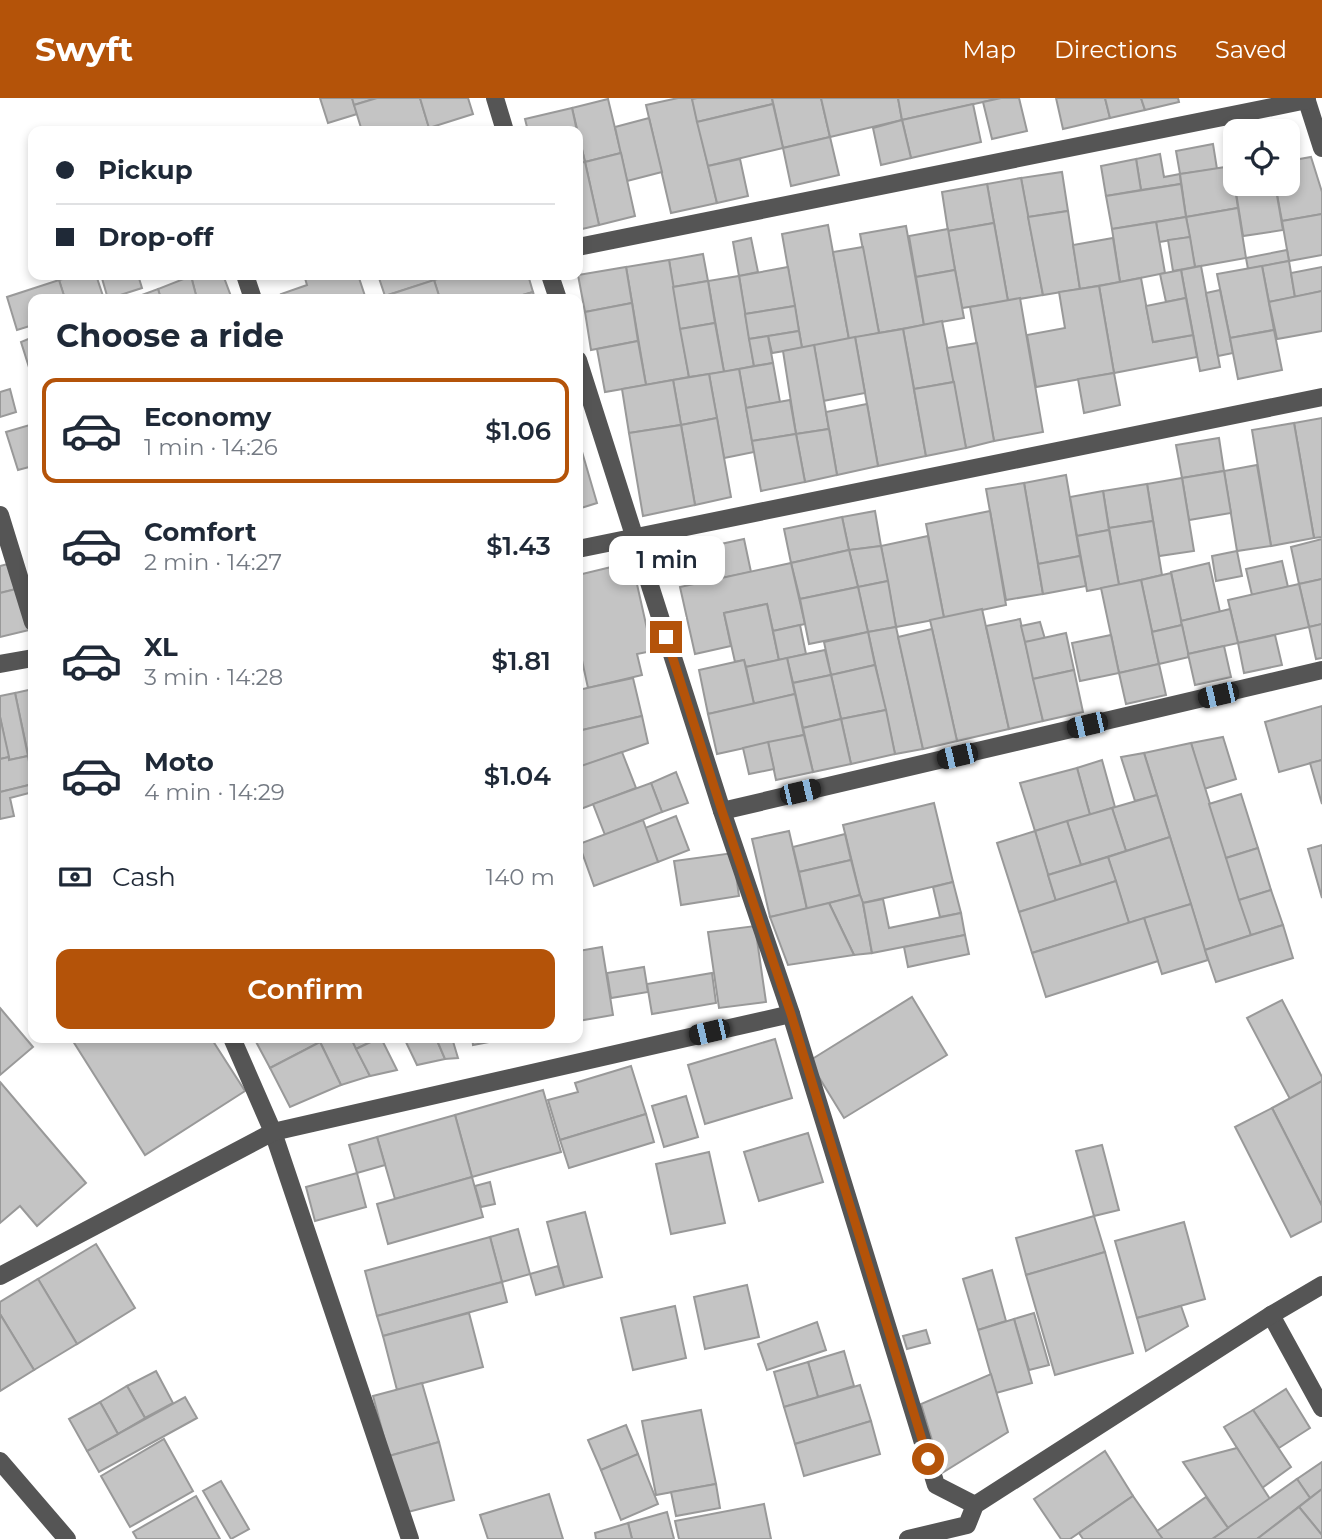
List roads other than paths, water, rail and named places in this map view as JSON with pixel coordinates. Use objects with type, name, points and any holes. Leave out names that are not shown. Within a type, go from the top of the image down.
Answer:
[{"type":"street","points":[[495,98],[503,126]]},
{"type":"street","points":[[583,246],[1306,99],[1322,148]]},
{"type":"street","points":[[583,376],[722,811],[791,1014],[936,1485],[975,1505]]},
{"type":"street","points":[[583,548],[1322,397]]},
{"type":"street","points":[[0,514],[28,606]]},
{"type":"street","points":[[0,664],[28,659]]},
{"type":"street","points":[[722,811],[1322,670]]},
{"type":"street","points":[[0,1276],[272,1132],[791,1014]]},
{"type":"street","points":[[234,1043],[272,1132],[410,1539]]},
{"type":"street","points":[[975,1505],[1322,1285]]},
{"type":"street","points":[[1271,1315],[1322,1408]]},
{"type":"street","points":[[0,1461],[67,1539]]},
{"type":"street","points":[[908,1539],[972,1532],[975,1505]]}]
